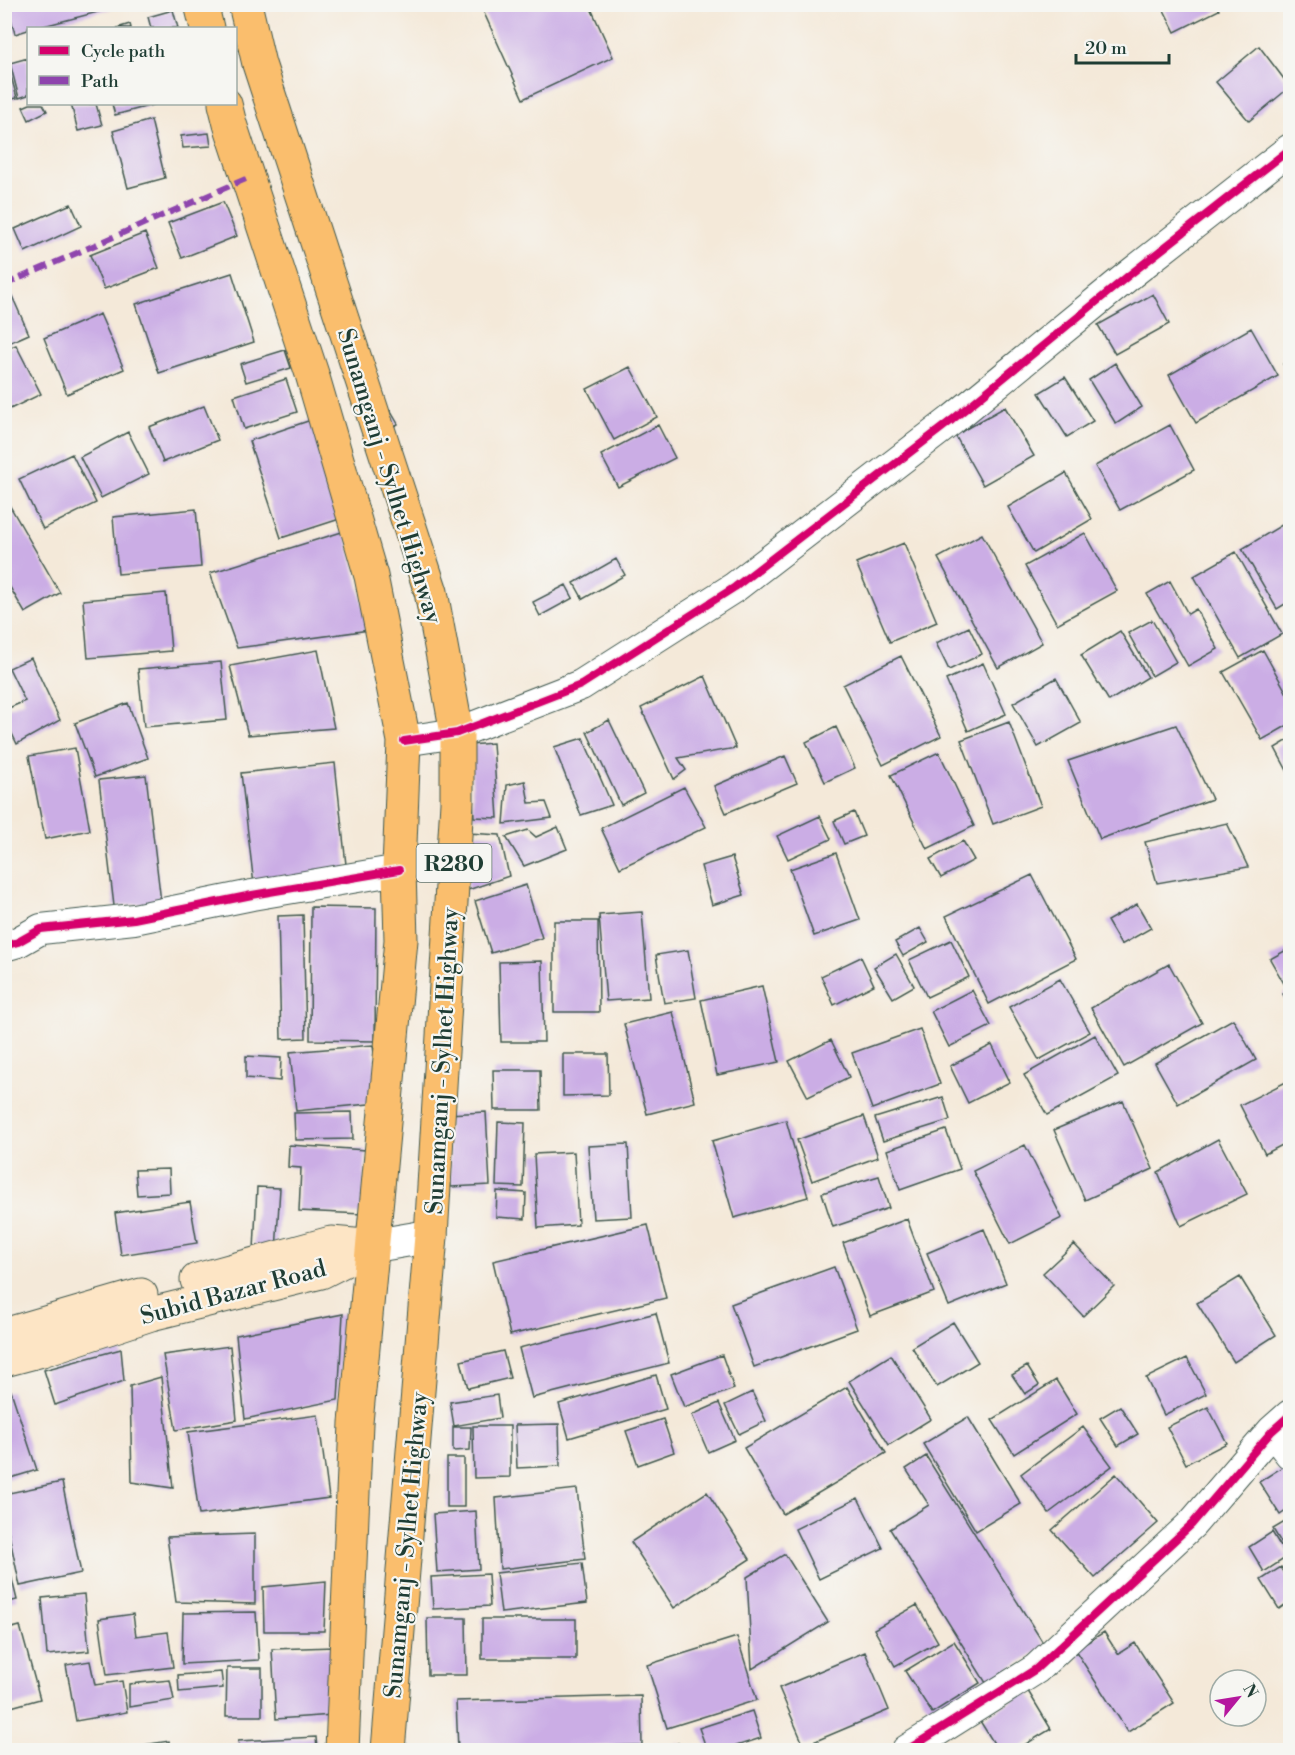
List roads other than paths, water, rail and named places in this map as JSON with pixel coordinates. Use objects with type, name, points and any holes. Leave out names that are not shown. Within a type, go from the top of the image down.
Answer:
[{"type":"main road","points":[[201,4],[207,27]]},
{"type":"main road","name":"Sunamganj - Sylhet Highway","points":[[245,4],[262,75],[431,592],[457,733],[457,802],[431,1236],[388,1750]]},
{"type":"main road","name":"Sunamganj - Sylhet Highway","points":[[225,105],[312,374],[371,576],[404,741],[399,870],[401,940],[356,1423],[342,1750]]},
{"type":"main road","name":"Subid Bazar Road","points":[[4,1335],[331,1244],[372,1246]]},
{"type":"main road","name":"Subid Bazar Road","points":[[4,1360],[42,1350],[151,1314],[321,1272],[372,1246]]},
{"type":"street","points":[[404,741],[457,733],[580,685],[735,587],[952,420],[1128,276],[1290,148]]},
{"type":"street","points":[[4,946],[18,942],[41,929],[134,919],[252,895],[399,870]]},
{"type":"street","points":[[372,1246],[431,1236]]},
{"type":"street","points":[[907,1750],[1036,1669],[1192,1524],[1284,1433]]}]
